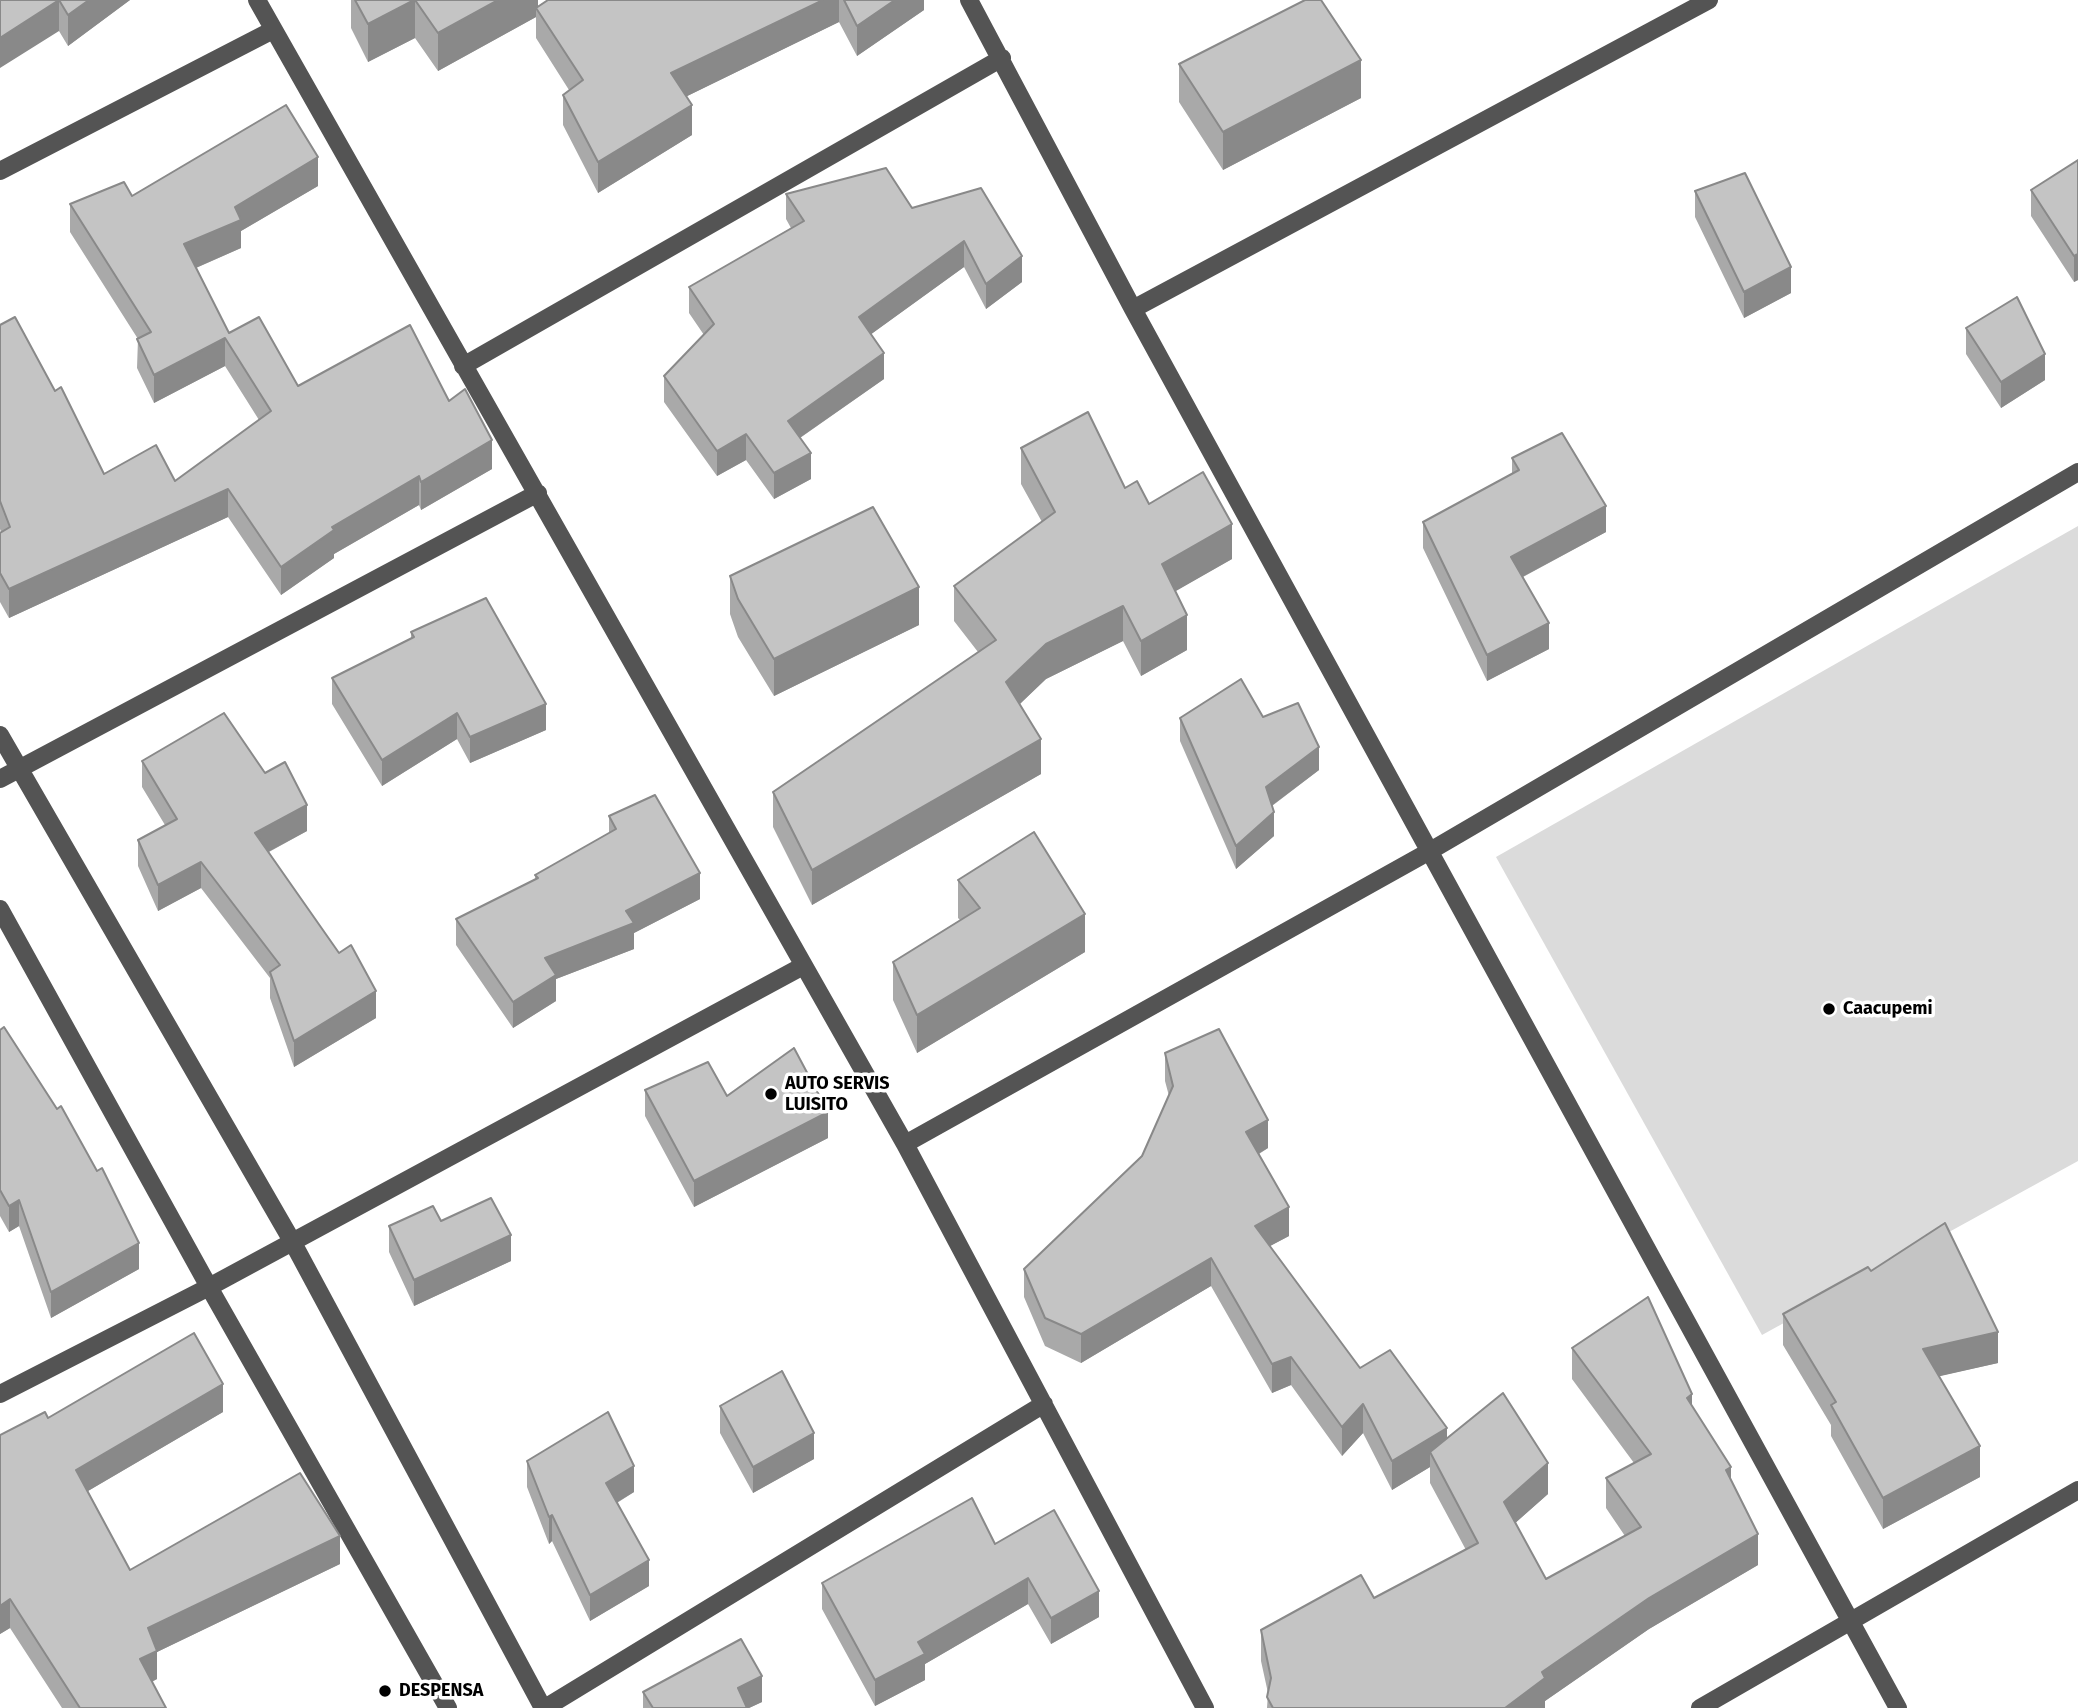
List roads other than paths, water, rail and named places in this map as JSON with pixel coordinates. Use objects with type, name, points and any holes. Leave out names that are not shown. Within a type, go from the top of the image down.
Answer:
[{"type":"street","points":[[257,0],[905,1144],[1205,1708]]},
{"type":"street","points":[[969,0],[1133,309],[1898,1708]]},
{"type":"street","points":[[1133,309],[1709,0]]},
{"type":"street","points":[[0,171],[273,30]]},
{"type":"street","points":[[463,366],[1002,58]]},
{"type":"street","points":[[905,1144],[1430,851],[2078,472]]},
{"type":"street","points":[[0,779],[538,493]]},
{"type":"street","points":[[0,735],[292,1241],[544,1708],[1044,1404]]},
{"type":"street","points":[[0,909],[209,1287],[448,1708]]},
{"type":"street","points":[[0,1394],[209,1287],[803,966]]},
{"type":"street","points":[[1700,1708],[2078,1490]]},
{"type":"place","name":"Caacupemi","points":[[1829,1009]]},
{"type":"place","name":"AUTO SERVIS LUISITO","points":[[771,1094]]},
{"type":"place","name":"DESPENSA","points":[[385,1691]]}]
